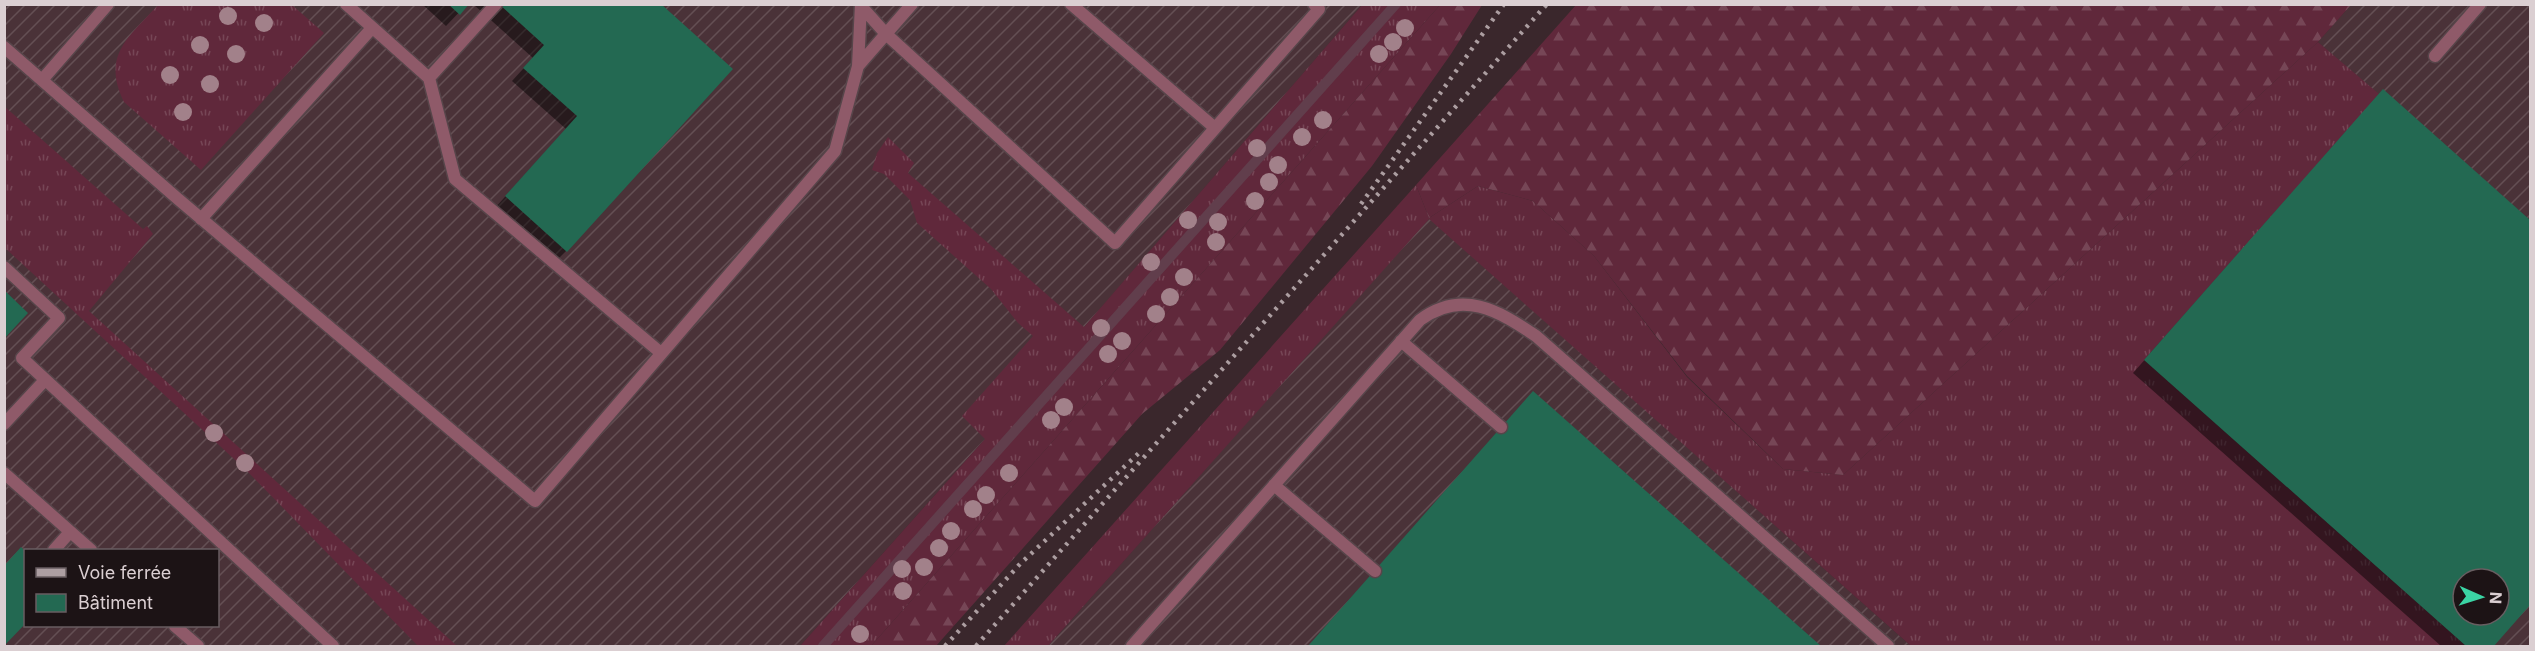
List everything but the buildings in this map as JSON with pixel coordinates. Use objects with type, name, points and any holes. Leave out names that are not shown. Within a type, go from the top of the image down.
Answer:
[{"type":"lane","points":[[42,80],[108,4]]},
{"type":"lane","points":[[346,4],[429,78],[454,178],[661,353]]},
{"type":"lane","points":[[429,78],[496,4]]},
{"type":"lane","points":[[858,66],[912,4]]},
{"type":"lane","points":[[1071,4],[1215,128]]},
{"type":"lane","points":[[861,5],[886,34],[1115,243],[1319,9],[1314,4]]},
{"type":"lane","points":[[2435,56],[2480,4]]},
{"type":"lane","points":[[4,47],[201,219],[535,501],[835,151],[858,66],[861,5]]},
{"type":"lane","points":[[201,219],[372,28]]},
{"type":"lane","points":[[4,267],[59,318],[22,358],[333,646]]},
{"type":"lane","points":[[1132,646],[1401,341],[1426,315],[1450,304],[1475,305],[1510,318],[1557,353],[1888,646]]},
{"type":"lane","points":[[1401,341],[1501,427]]},
{"type":"lane","points":[[4,424],[45,380]]},
{"type":"lane","points":[[4,472],[90,549]]},
{"type":"lane","points":[[1274,485],[1374,571]]},
{"type":"lane","points":[[55,549],[70,532]]},
{"type":"lane","points":[[176,627],[198,646]]},
{"type":"shaded area","points":[[4,5],[1362,5],[1061,354],[800,646],[5,646]]},
{"type":"shaded area","points":[[2351,5],[2530,5],[2530,646],[2466,646],[2144,360],[2378,94],[2318,42]]},
{"type":"shaded area","points":[[1429,218],[1911,646],[1048,646]]},
{"type":"green space","points":[[158,5],[292,5],[324,33],[201,170],[124,102],[118,86],[117,59],[122,48],[128,37]]},
{"type":"green space","points":[[1362,5],[1440,5],[871,646],[800,646],[985,439],[962,416],[1033,336],[1018,323],[991,289],[917,223],[910,200],[884,174],[872,170],[877,153],[888,137],[914,163],[908,173],[1084,327]]},
{"type":"green space","points":[[1440,5],[1482,5],[1451,54],[1372,166],[1220,350],[1142,414],[936,646],[871,646]]},
{"type":"green space","points":[[1576,5],[2351,5],[2318,42],[1843,475],[1783,469],[1687,376],[1594,256],[1533,201],[1478,186],[1429,218],[1416,185]]},
{"type":"green space","points":[[2318,42],[2379,94],[2144,360],[2466,646],[1911,646],[1429,219],[1048,646],[1004,646],[1416,185],[1429,218],[1478,186],[1533,201],[1594,256],[1687,377],[1783,469],[1843,475]]},
{"type":"green space","points":[[4,106],[143,229],[147,226],[153,234],[89,311],[457,646],[418,646],[246,470],[5,248]]},
{"type":"waterway","points":[[823,646],[1396,4]]},
{"type":"railway","points":[[1361,204],[1504,4]]},
{"type":"railway","points":[[976,646],[1547,4]]},
{"type":"railway","points":[[945,646],[1020,564],[1140,452]]}]
